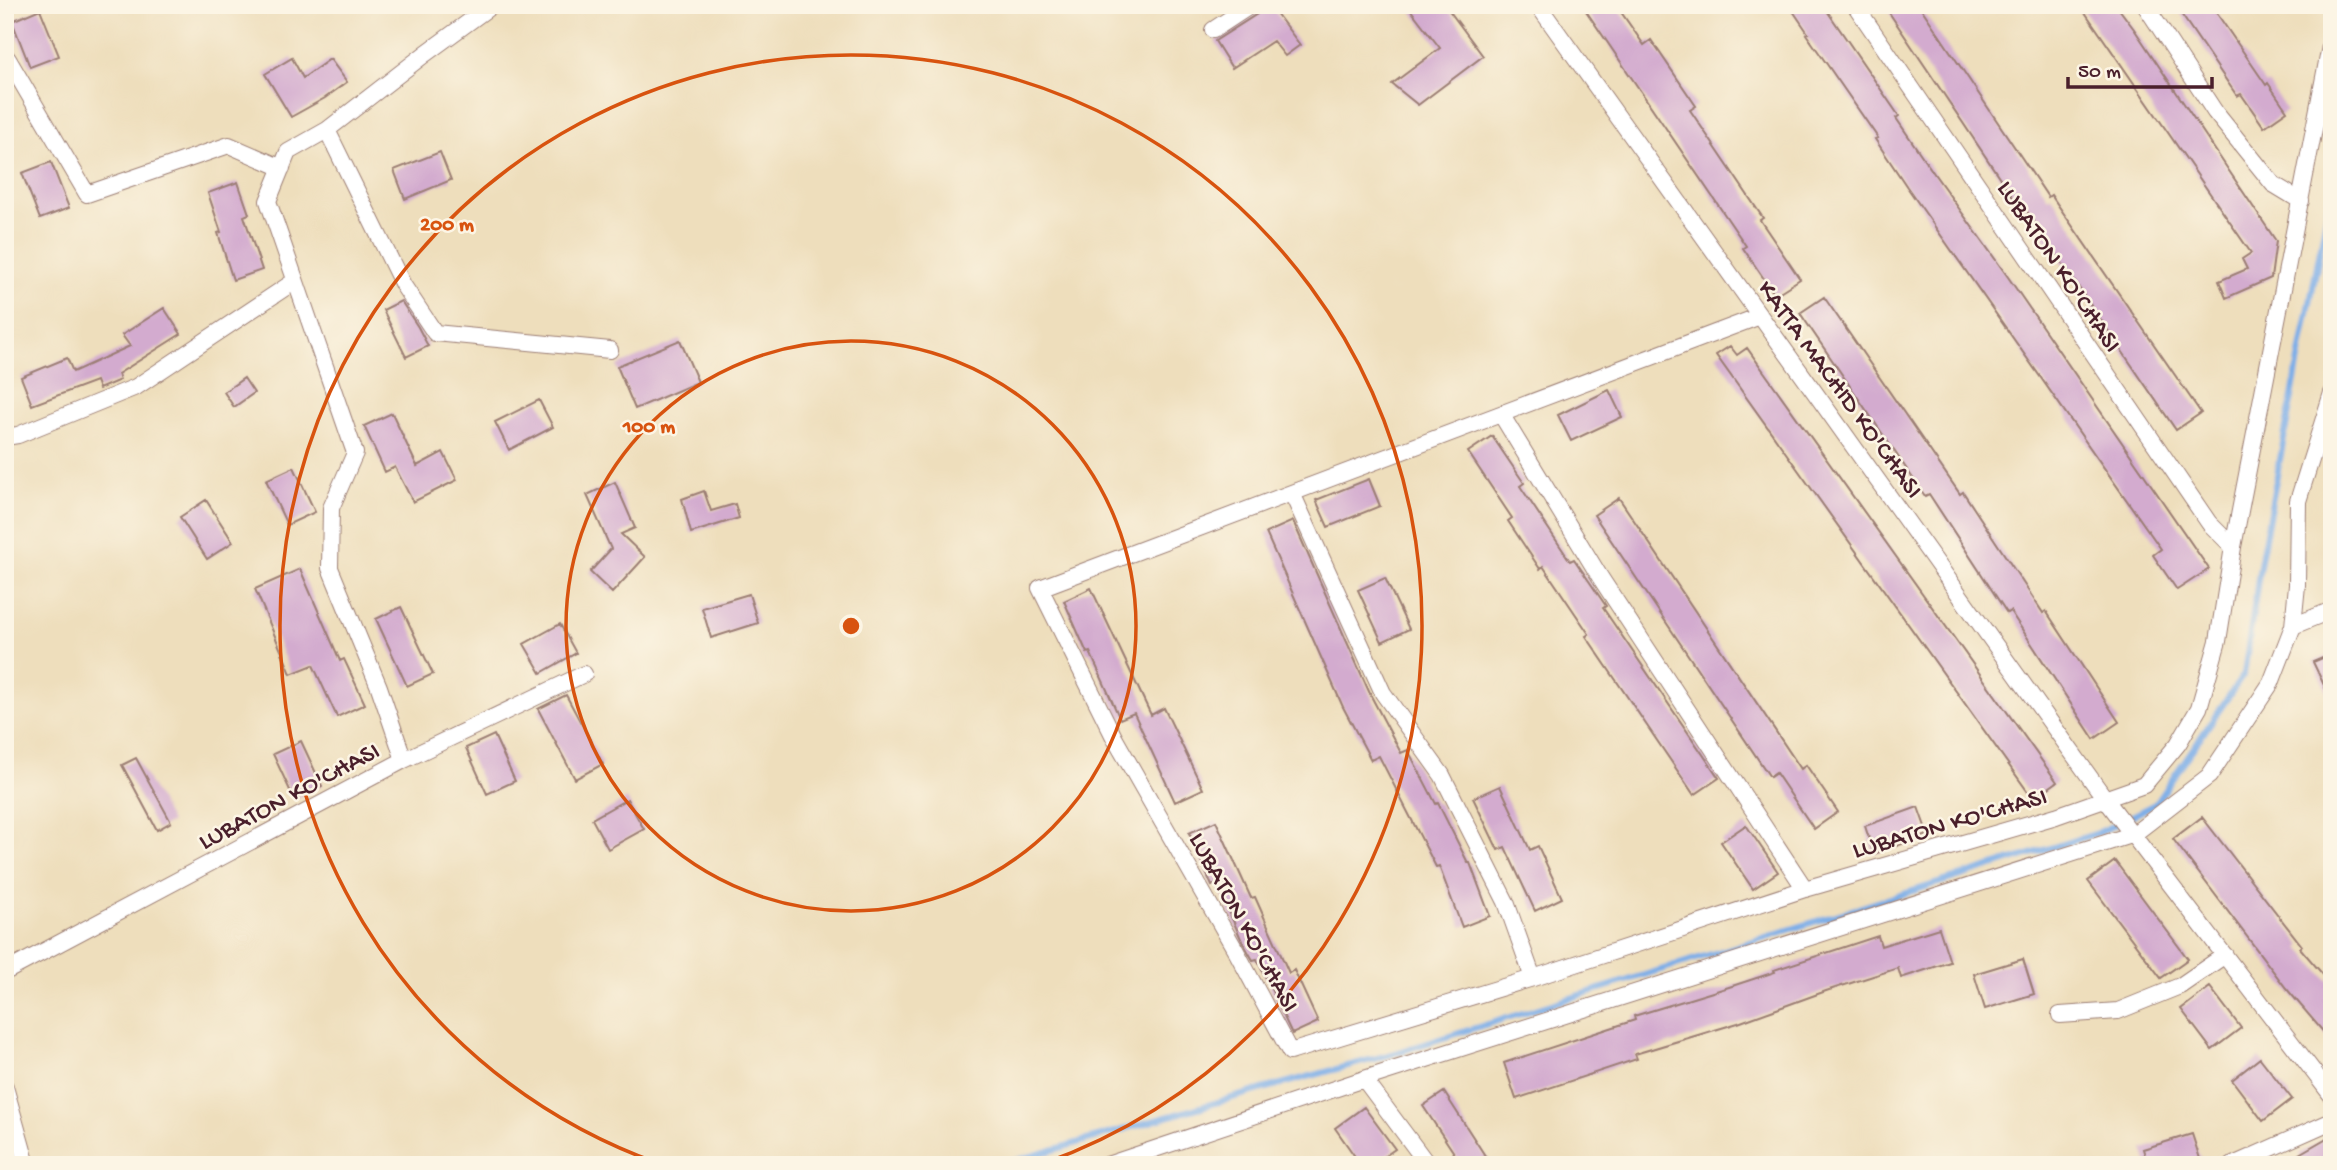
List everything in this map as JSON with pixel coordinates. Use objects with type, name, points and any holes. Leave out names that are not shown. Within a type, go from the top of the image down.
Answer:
[{"type":"street","name":"LUBATON KO'CHASI","points":[[5,972],[404,760],[379,687],[330,568],[331,508],[355,453],[268,201],[288,152],[327,130],[492,5]]},
{"type":"street","points":[[1213,30],[1251,5]]},
{"type":"street","name":"KATTA MACHID KO'CHASI","points":[[1538,5],[2106,800],[2332,1096]]},
{"type":"street","name":"LUBATON KO'CHASI","points":[[1855,5],[2209,523],[2233,547]]},
{"type":"street","points":[[2145,5],[2224,122],[2273,184],[2301,201]]},
{"type":"street","name":"LUBATON KO'CHASI","points":[[1292,493],[1040,588],[1115,739],[1236,951],[1290,1052],[1533,978],[1805,889],[2106,800],[2144,785],[2178,744],[2199,708],[2218,641],[2233,547],[2332,36]]},
{"type":"street","points":[[5,58],[8,58],[87,194],[229,145],[282,168]]},
{"type":"street","points":[[327,130],[403,285],[435,334],[610,350]]},
{"type":"street","points":[[5,437],[18,435],[136,387],[295,281]]},
{"type":"street","points":[[1533,978],[1506,902],[1442,775],[1383,693],[1292,493],[1760,316]]},
{"type":"street","points":[[1107,1165],[1364,1079],[2134,834],[2209,776],[2272,683],[2293,626],[2297,585],[2298,500],[2332,393]]},
{"type":"street","points":[[1501,414],[1600,577],[1805,889]]},
{"type":"street","points":[[2293,626],[2332,610]]},
{"type":"street","points":[[404,760],[584,674]]},
{"type":"street","points":[[2060,1015],[2118,1011],[2180,986],[2225,955]]},
{"type":"street","points":[[1364,1079],[1428,1165]]},
{"type":"street","points":[[5,1087],[27,1165]]},
{"type":"street","points":[[2233,1165],[2332,1121]]},
{"type":"building","points":[[1261,5],[1270,5],[1300,45],[1285,56],[1273,41],[1232,68],[1215,41],[1257,14]]},
{"type":"building","points":[[1407,5],[1445,5],[1483,56],[1418,105],[1392,84],[1440,48]]},
{"type":"building","points":[[1582,5],[1616,5],[1644,45],[1651,40],[1696,106],[1690,110],[1763,218],[1760,220],[1800,279],[1775,295],[1743,248],[1746,246]]},
{"type":"building","points":[[1789,5],[1823,5],[1899,116],[1896,118],[1935,175],[2209,569],[2177,590],[2153,555],[2161,549],[1907,187],[1875,139],[1878,138]]},
{"type":"building","points":[[1884,5],[1919,5],[2048,197],[2051,195],[2201,413],[2176,430],[2021,203],[2018,205]]},
{"type":"building","points":[[2080,5],[2116,5],[2134,29],[2276,241],[2271,278],[2226,298],[2219,281],[2247,269],[2242,259],[2251,253]]},
{"type":"building","points":[[2175,5],[2211,5],[2287,111],[2264,127],[2241,94],[2237,96]]},
{"type":"building","points":[[40,9],[59,56],[30,67],[12,21]]},
{"type":"building","points":[[292,58],[303,78],[330,59],[347,82],[291,117],[265,74]]},
{"type":"building","points":[[440,152],[451,180],[405,199],[394,170]]},
{"type":"building","points":[[51,162],[69,208],[40,219],[22,173]]},
{"type":"building","points":[[238,182],[249,214],[244,216],[262,270],[233,280],[208,193]]},
{"type":"building","points":[[1824,297],[1960,494],[1963,492],[2043,613],[2046,611],[2119,722],[2094,739],[2010,611],[2007,613],[1929,494],[1925,496],[1800,313]]},
{"type":"building","points":[[401,301],[428,346],[406,357],[383,310]]},
{"type":"building","points":[[164,308],[181,334],[118,374],[120,380],[99,389],[96,381],[32,405],[21,377],[67,358],[73,372],[130,346],[122,335]]},
{"type":"building","points":[[680,340],[698,382],[635,409],[617,366]]},
{"type":"building","points":[[1730,346],[1737,355],[1747,348],[2057,782],[2033,799],[1716,355]]},
{"type":"building","points":[[244,378],[254,393],[234,407],[224,392]]},
{"type":"building","points":[[1609,390],[1622,417],[1571,441],[1558,415]]},
{"type":"building","points":[[539,400],[553,427],[509,450],[495,422]]},
{"type":"building","points":[[392,413],[417,466],[443,452],[457,480],[413,502],[395,467],[385,472],[364,426]]},
{"type":"building","points":[[1492,436],[1524,483],[1520,486],[1570,561],[1574,559],[1606,606],[1603,608],[1719,778],[1694,795],[1586,636],[1589,634],[1543,566],[1540,569],[1508,521],[1512,518],[1468,452]]},
{"type":"building","points":[[294,467],[315,512],[287,525],[266,480]]},
{"type":"building","points":[[1369,479],[1380,506],[1328,527],[1316,500]]},
{"type":"building","points":[[615,482],[635,528],[621,534],[645,557],[612,593],[590,572],[611,549],[587,495]]},
{"type":"building","points":[[704,491],[711,511],[735,504],[739,518],[691,533],[682,499]]},
{"type":"building","points":[[1619,498],[1801,769],[1806,765],[1838,812],[1814,829],[1776,773],[1770,777],[1594,515]]},
{"type":"building","points":[[206,500],[233,542],[207,559],[180,517]]},
{"type":"building","points":[[1293,521],[1371,696],[1401,753],[1408,750],[1436,804],[1438,803],[1470,863],[1490,916],[1462,927],[1439,866],[1436,867],[1379,756],[1371,760],[1343,707],[1266,533]]},
{"type":"building","points":[[300,569],[340,661],[344,659],[365,704],[337,717],[313,665],[291,674],[255,589]]},
{"type":"building","points":[[1385,578],[1409,629],[1382,642],[1358,590]]},
{"type":"building","points":[[1091,588],[1151,715],[1164,708],[1203,789],[1175,802],[1134,713],[1120,719],[1064,601]]},
{"type":"building","points":[[749,594],[758,623],[711,638],[702,608]]},
{"type":"building","points":[[401,607],[433,674],[407,686],[376,619]]},
{"type":"building","points":[[560,624],[576,653],[541,673],[524,644]]},
{"type":"building","points":[[2332,654],[2332,702],[2313,662]]},
{"type":"building","points":[[566,695],[603,764],[575,779],[538,709]]},
{"type":"building","points":[[494,735],[515,781],[487,794],[466,748]]},
{"type":"building","points":[[301,741],[322,786],[294,799],[273,754]]},
{"type":"building","points":[[136,758],[171,822],[157,830],[122,765]]},
{"type":"building","points":[[1500,786],[1530,850],[1538,846],[1562,898],[1535,911],[1505,847],[1498,850],[1473,798]]},
{"type":"building","points":[[627,799],[644,829],[608,849],[592,819]]},
{"type":"building","points":[[1918,807],[1928,835],[1874,854],[1865,826]]},
{"type":"building","points":[[2202,817],[2302,946],[2300,948],[2332,985],[2332,1042],[2286,988],[2173,839]]},
{"type":"building","points":[[1216,821],[1251,898],[1255,897],[1289,973],[1294,970],[1318,1022],[1292,1034],[1257,959],[1253,960],[1242,941],[1217,884],[1212,886],[1189,833]]},
{"type":"building","points":[[1746,825],[1778,872],[1753,889],[1721,842]]},
{"type":"building","points":[[2115,861],[2188,959],[2161,978],[2088,881]]},
{"type":"building","points":[[1939,928],[1950,962],[1901,978],[1898,968],[1738,1023],[1635,1054],[1637,1059],[1516,1099],[1504,1063],[1635,1020],[1634,1016],[1775,972],[1774,970],[1878,936],[1881,946]]},
{"type":"building","points":[[2023,959],[2034,994],[1985,1009],[1974,974]]},
{"type":"building","points":[[2210,987],[2241,1028],[2212,1050],[2181,1009]]},
{"type":"building","points":[[2260,1058],[2292,1099],[2263,1121],[2232,1080]]},
{"type":"building","points":[[1444,1092],[1491,1165],[1462,1165],[1423,1106]]},
{"type":"building","points":[[1364,1107],[1395,1149],[1372,1165],[1361,1165],[1335,1128]]},
{"type":"building","points":[[2192,1134],[2202,1165],[2148,1165],[2143,1149]]},
{"type":"building","points":[[2332,1135],[2332,1165],[2306,1165],[2299,1154]]},
{"type":"waterway","points":[[1001,1165],[1392,1054],[2098,833],[2155,804],[2244,674],[2261,559],[2332,187]]}]
